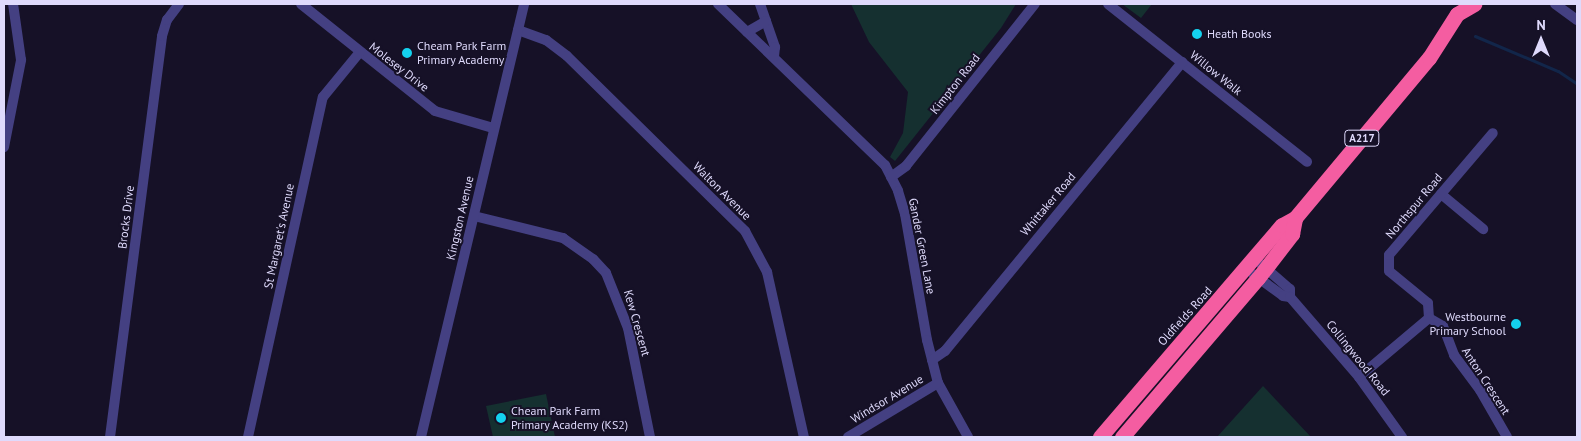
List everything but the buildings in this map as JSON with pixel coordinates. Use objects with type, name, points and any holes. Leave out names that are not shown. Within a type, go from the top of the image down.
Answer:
[{"type":"highway","name":"Oldfields Road","points":[[1100,437],[1256,269],[1292,234],[1295,218],[1429,58],[1457,9],[1474,4]]},
{"type":"highway","name":"Oldfields Road","points":[[1122,437],[1256,269]]},
{"type":"street","points":[[4,147],[21,60],[14,4]]},
{"type":"street","name":"Brocks Drive","points":[[110,437],[162,36],[167,20],[179,4]]},
{"type":"street","name":"Molesey Drive","points":[[301,4],[436,111],[494,128]]},
{"type":"street","name":"Kingston Avenue","points":[[421,437],[524,4]]},
{"type":"street","name":"Gander Green Lane","points":[[718,4],[869,147],[891,177],[905,214],[938,383],[968,437]]},
{"type":"street","points":[[760,4],[774,47],[774,58]]},
{"type":"street","name":"Kimpton Road","points":[[891,177],[906,166],[1035,4]]},
{"type":"street","name":"Willow Walk","points":[[1108,4],[1307,162]]},
{"type":"street","points":[[1555,4],[1577,20]]},
{"type":"street","points":[[747,32],[766,21]]},
{"type":"street","name":"Walton Avenue","points":[[518,30],[546,40],[567,56],[744,231],[767,272],[804,437]]},
{"type":"street","name":"St Margaret's Avenue","points":[[248,437],[323,97],[360,52]]},
{"type":"street","name":"Whittaker Road","points":[[932,360],[945,351],[1182,62]]},
{"type":"street","name":"Northspur Road","points":[[1429,318],[1428,303],[1394,276],[1388,260],[1493,133]]},
{"type":"street","points":[[1441,194],[1483,229]]},
{"type":"street","name":"Kew Crescent","points":[[474,216],[562,238],[593,259],[606,273],[628,328],[650,437]]},
{"type":"street","name":"Collingwood Road","points":[[1256,269],[1283,296],[1290,297],[1359,377],[1402,437]]},
{"type":"street","points":[[1359,377],[1429,318]]},
{"type":"street","name":"Anton Crescent","points":[[1429,318],[1443,326],[1454,356],[1480,390],[1507,437]]},
{"type":"street","name":"Windsor Avenue","points":[[848,437],[938,383]]},
{"type":"green space","points":[[851,4],[1016,4],[1001,28],[895,161],[890,157],[903,133],[908,92],[869,42]]},
{"type":"green space","points":[[1122,4],[1152,4],[1141,18]]},
{"type":"green space","points":[[1263,386],[1311,437],[1217,437]]},
{"type":"green space","points":[[546,394],[555,437],[493,437],[486,406]]},
{"type":"waterway","points":[[1475,36],[1558,71],[1577,84]]},
{"type":"place","name":"Heath Books","points":[[1197,34]]},
{"type":"place","name":"Cheam Park Farm Primary Academy","points":[[407,53]]},
{"type":"place","name":"Westbourne Primary School","points":[[1516,324]]},
{"type":"place","name":"Cheam Park Farm Primary Academy (KS2)","points":[[501,418]]}]
